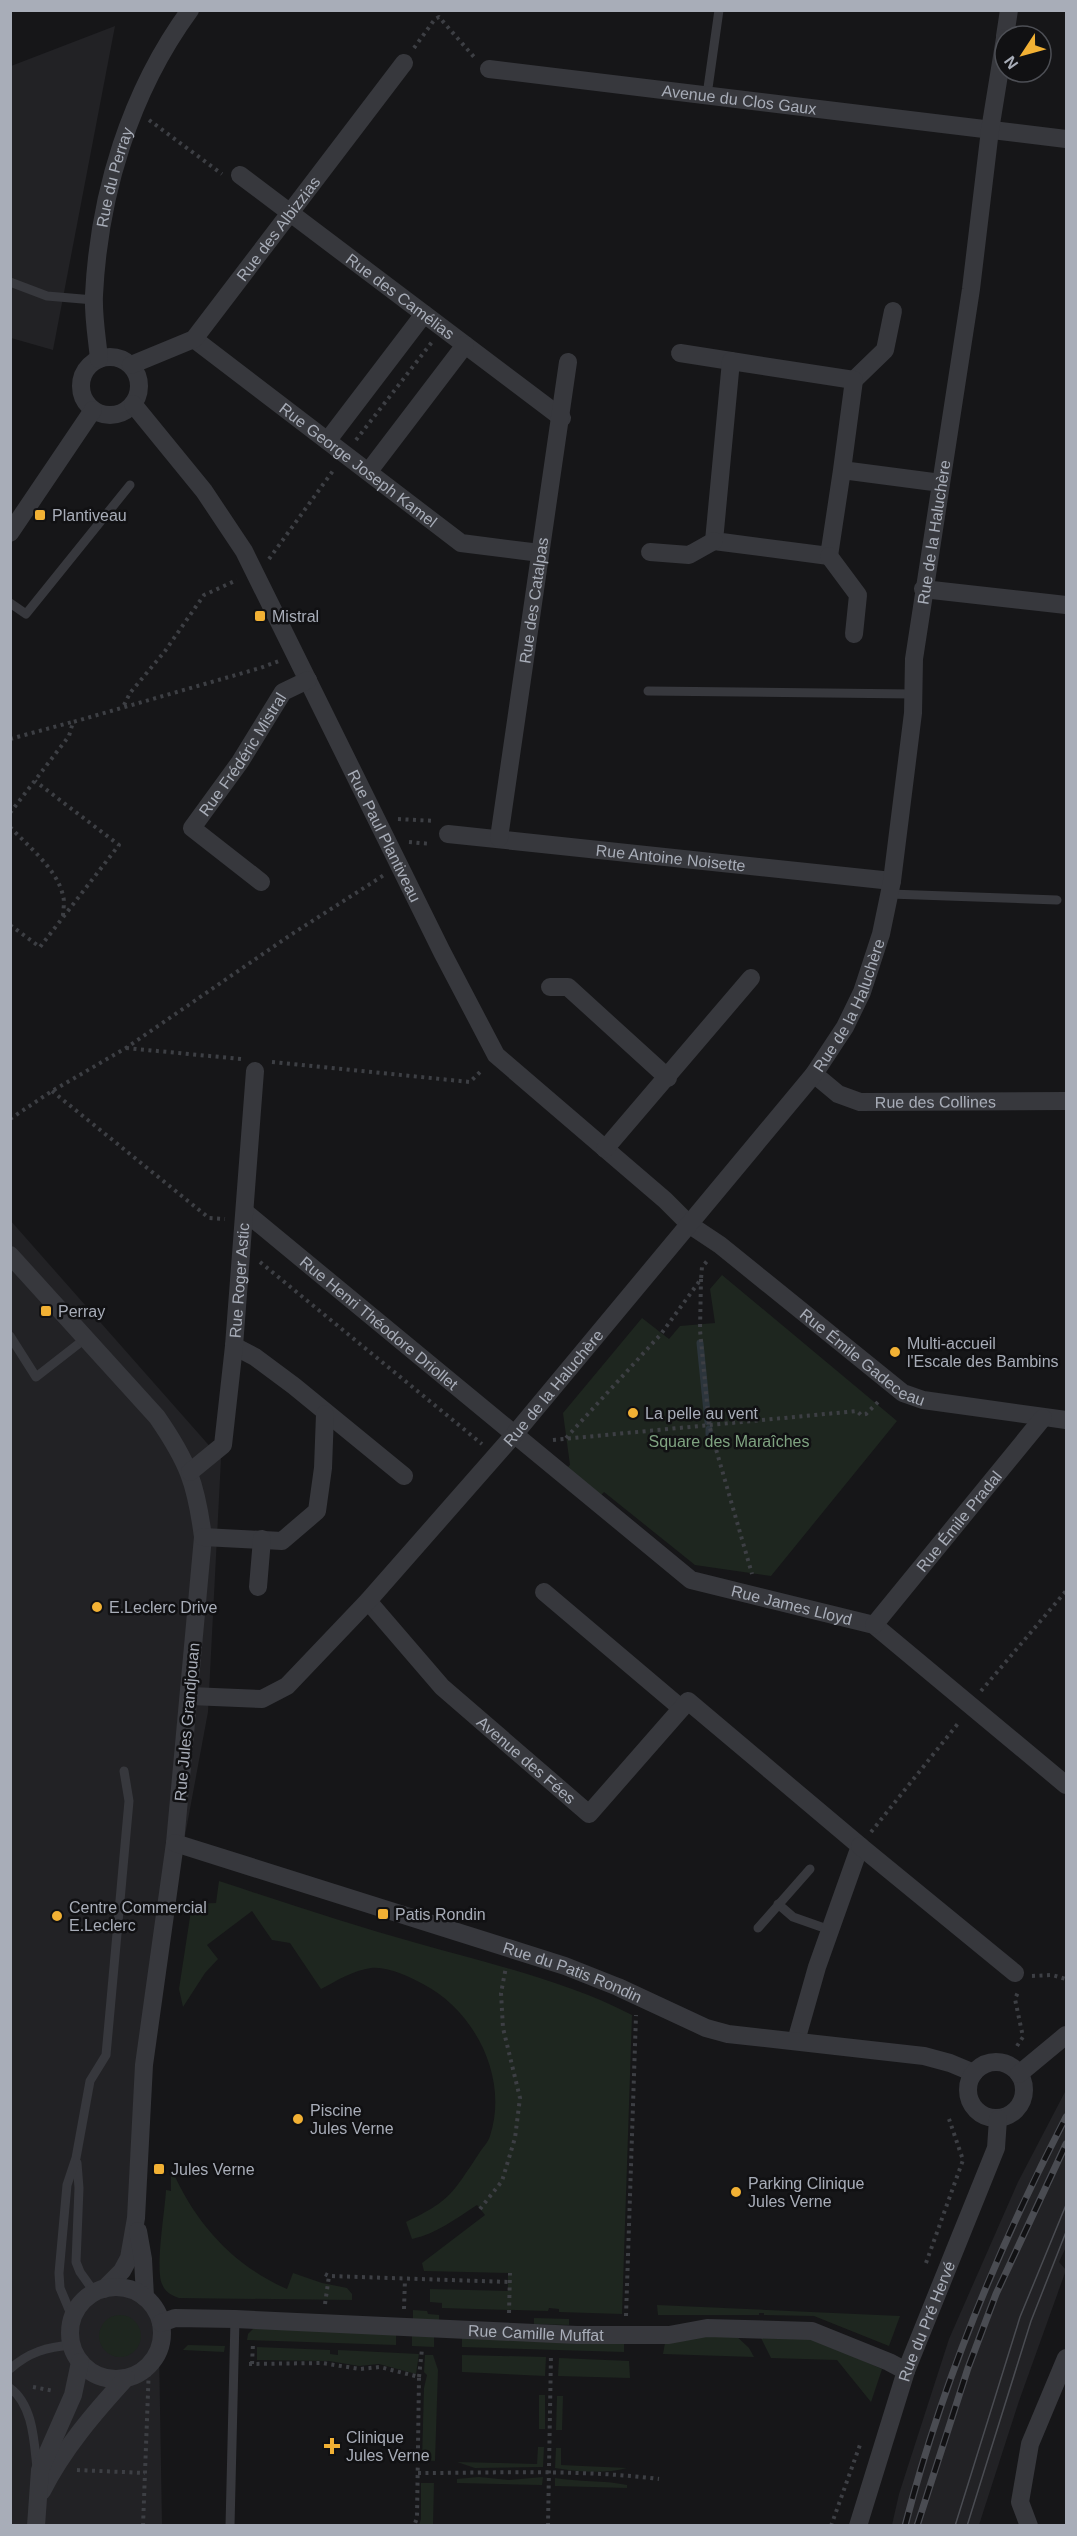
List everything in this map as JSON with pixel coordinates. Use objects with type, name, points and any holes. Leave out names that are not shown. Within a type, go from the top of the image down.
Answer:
[{"type":"street","name":"Rue du Perray","points":[[99,359],[94,300],[108,193],[120,144],[133,112],[168,44],[190,10]]},
{"type":"street","name":"Rue des Albizzias","points":[[131,365],[194,339],[404,63]]},
{"type":"street","name":"Avenue du Clos Gaux","points":[[489,69],[1066,139]]},
{"type":"street","name":"Rue de la Haluchère","points":[[190,1696],[261,1699],[287,1686],[368,1601],[513,1436],[690,1225],[830,1052],[862,992],[874,959],[891,888],[914,713],[914,659],[923,589],[971,289],[997,84]]},
{"type":"street","name":"Rue des Camélias","points":[[240,176],[562,418]]},
{"type":"street","points":[[854,634],[858,595],[829,556],[854,380],[885,350],[893,311]]},
{"type":"street","points":[[328,440],[424,314]]},
{"type":"street","name":"Rue George Joseph Kamel","points":[[194,339],[461,543],[540,553]]},
{"type":"street","points":[[369,471],[465,345]]},
{"type":"street","points":[[680,353],[854,380]]},
{"type":"street","points":[[117,357],[131,365],[136,371],[140,387],[133,404],[125,412],[114,415],[93,410],[83,397],[81,383],[85,371],[99,359],[117,357]]},
{"type":"street","points":[[714,541],[731,361]]},
{"type":"street","name":"Rue des Catalpas","points":[[499,838],[562,418],[568,362]]},
{"type":"street","name":"Rue Paul Plantiveau","points":[[133,404],[204,491],[244,551],[442,952],[496,1055],[665,1200],[690,1225]]},
{"type":"street","points":[[10,533],[93,410]]},
{"type":"street","points":[[842,470],[941,483]]},
{"type":"street","points":[[650,552],[689,555],[714,541],[829,556]]},
{"type":"street","points":[[923,589],[1066,605]]},
{"type":"street","name":"Rue Frédéric Mistral","points":[[261,882],[192,828],[240,762],[283,692],[308,680]]},
{"type":"street","name":"Rue Antoine Noisette","points":[[445,833],[891,888]]},
{"type":"street","points":[[605,1149],[668,1078],[751,978]]},
{"type":"street","points":[[550,987],[568,987],[668,1078]]},
{"type":"street","name":"Rue Roger Astic","points":[[190,1472],[223,1445],[234,1346],[256,1064]]},
{"type":"street","name":"Rue des Collines","points":[[813,1074],[838,1094],[860,1102],[1066,1101]]},
{"type":"street","name":"Rue Henri Théodore Driollet","points":[[245,1212],[513,1436]]},
{"type":"street","name":"Rue Émile Gadeceau","points":[[690,1225],[720,1245],[903,1393],[923,1400],[1066,1420]]},
{"type":"street","name":"Rue Jules Grandjouan","points":[[10,1255],[157,1417],[175,1443],[190,1472],[203,1537],[175,1843],[144,2066],[136,2218],[129,2258],[122,2271],[100,2291]]},
{"type":"street","points":[[234,1346],[255,1357],[404,1476]]},
{"type":"street","points":[[203,1537],[282,1541],[317,1511],[323,1468],[325,1414]]},
{"type":"street","name":"Rue Émile Pradal","points":[[874,1625],[1043,1418]]},
{"type":"street","name":"Rue James Lloyd","points":[[513,1436],[691,1580],[874,1625],[1066,1785]]},
{"type":"street","points":[[258,1587],[262,1539]]},
{"type":"street","points":[[544,1592],[681,1708],[688,1701],[1019,1980]]},
{"type":"street","name":"Avenue des Fées","points":[[368,1601],[442,1687],[589,1814],[681,1708]]},
{"type":"street","name":"Rue du Patis Rondin","points":[[175,1843],[565,1966],[706,2028],[728,2034],[924,2056],[974,2073]]},
{"type":"street","points":[[796,2041],[830,1929],[860,1846]]},
{"type":"street","points":[[1019,2074],[1066,2035]]},
{"type":"street","points":[[994,2062],[1011,2066],[1019,2074],[1024,2086],[1023,2099],[1016,2111],[998,2119],[982,2115],[973,2106],[968,2089],[974,2073],[982,2066],[994,2062]]},
{"type":"street","name":"Rue du Pré Hervé","points":[[858,2526],[906,2371],[996,2148],[998,2119]]},
{"type":"street","name":"Rue Jules Grandjouan","points":[[136,2218],[143,2259],[145,2297]]},
{"type":"street","points":[[121,2288],[145,2297],[156,2311],[161,2323],[162,2339],[149,2366],[126,2378],[110,2379],[98,2376],[80,2362],[72,2345],[73,2319],[81,2304],[100,2291],[121,2288]]},
{"type":"street","name":"Rue Camille Muffat","points":[[161,2323],[175,2318],[235,2319],[577,2335],[669,2335],[707,2328],[812,2331],[906,2371]]},
{"type":"street","points":[[1029,2526],[1020,2502],[1030,2444],[1066,2358]]},
{"type":"street","points":[[36,2526],[42,2463],[73,2395],[80,2362]]},
{"type":"street","points":[[39,2495],[62,2456],[126,2378]]},
{"type":"lane","points":[[707,95],[719,10]]},
{"type":"lane","points":[[10,282],[47,296],[94,300]]},
{"type":"lane","points":[[10,603],[26,614],[130,485]]},
{"type":"lane","points":[[648,690],[913,694]]},
{"type":"lane","points":[[891,888],[1057,900]]},
{"type":"lane","points":[[10,1336],[36,1377],[87,1338]]},
{"type":"lane","points":[[73,2319],[60,2288],[59,2273],[67,2185],[76,2158],[90,2081],[106,2055],[129,1801],[124,1771]]},
{"type":"lane","points":[[758,1928],[810,1869]]},
{"type":"lane","points":[[778,1904],[793,1917],[830,1929]]},
{"type":"lane","points":[[76,2158],[79,2188],[76,2262],[80,2272],[100,2291]]},
{"type":"lane","points":[[230,2526],[235,2319]]},
{"type":"lane","points":[[10,2368],[37,2350],[72,2345]]},
{"type":"lane","points":[[10,2388],[21,2395],[33,2432],[39,2495]]},
{"type":"path","points":[[404,63],[426,30],[439,17],[478,61],[489,69]]},
{"type":"path","points":[[133,112],[158,124],[170,137],[218,172],[231,178],[240,176]]},
{"type":"path","points":[[124,706],[130,693],[165,651],[204,595],[237,580]]},
{"type":"path","points":[[10,739],[260,668],[295,654]]},
{"type":"path","points":[[10,813],[69,736],[73,722]]},
{"type":"path","points":[[10,925],[40,947],[119,845],[36,780]]},
{"type":"path","points":[[388,819],[445,833]]},
{"type":"path","points":[[10,827],[44,863],[58,884],[64,897],[63,917]]},
{"type":"path","points":[[399,841],[445,833]]},
{"type":"path","points":[[10,1119],[52,1091],[126,1048],[292,934],[389,872]]},
{"type":"path","points":[[126,1048],[256,1064],[470,1082],[496,1055]]},
{"type":"path","points":[[52,1091],[209,1218],[231,1219],[245,1212]]},
{"type":"path","points":[[242,1247],[496,1455]]},
{"type":"path","points":[[709,1259],[702,1267],[700,1330],[709,1425],[752,1576],[763,1598]]},
{"type":"path","points":[[701,1279],[661,1334],[566,1438],[857,1411],[861,1415],[866,1414],[888,1392]]},
{"type":"path","points":[[860,1846],[962,1719],[969,1706],[1066,1591]]},
{"type":"path","points":[[480,2209],[502,2181],[515,2138],[520,2098],[502,2028],[501,1993],[505,1968]]},
{"type":"path","points":[[1017,2046],[1023,2037],[1016,1999],[1019,1980],[1037,1974],[1066,1979]]},
{"type":"path","points":[[626,2319],[636,1996]]},
{"type":"path","points":[[925,2266],[963,2160],[950,2119]]},
{"type":"path","points":[[509,2314],[510,2273]]},
{"type":"path","points":[[325,2304],[327,2275],[510,2283]]},
{"type":"path","points":[[252,2364],[253,2344]]},
{"type":"path","points":[[414,2526],[417,2518],[419,2377],[422,2349]]},
{"type":"path","points":[[548,2526],[551,2354]]},
{"type":"path","points":[[233,2364],[322,2363],[360,2369],[380,2367],[419,2377]]},
{"type":"path","points":[[143,2526],[149,2366]]},
{"type":"path","points":[[33,2387],[63,2393]]},
{"type":"path","points":[[831,2526],[865,2432]]},
{"type":"path","points":[[67,2469],[145,2473]]},
{"type":"path","points":[[418,2474],[633,2476],[659,2480]]},
{"type":"shaded area","points":[[115,26],[53,350],[11,338],[11,66]]},
{"type":"shaded area","points":[[10,1220],[221,1459],[208,1712],[179,1868],[164,1872],[121,2287],[137,2293],[151,2304],[162,2329],[159,2349],[162,2525],[11,2525]]},
{"type":"shaded area","points":[[1066,2090],[1066,2247],[1059,2262],[1066,2270],[1019,2401],[979,2525],[892,2525],[899,2494],[949,2339],[1018,2182]]},
{"type":"green space","name":"Square des Maraîches","points":[[722,1275],[897,1421],[771,1576],[695,1565],[604,1492],[597,1499],[563,1472],[570,1465],[563,1413],[642,1318],[669,1339],[680,1326],[715,1323],[710,1289]]},
{"type":"green space","points":[[219,1881],[319,1914],[555,1983],[632,2015],[622,2314],[559,2312],[559,2309],[549,2308],[548,2311],[442,2308],[442,2303],[430,2302],[430,2289],[508,2291],[508,2273],[424,2271],[422,2263],[485,2215],[477,2205],[438,2229],[412,2239],[406,2222],[432,2208],[449,2195],[489,2139],[495,2114],[495,2092],[491,2070],[483,2048],[458,2011],[442,1996],[412,1978],[384,1969],[371,1968],[345,1976],[321,1989],[290,1943],[272,1940],[252,1911],[207,1945],[218,1959],[205,1973],[183,2007],[179,1989],[192,1904],[216,1903]]},
{"type":"green space","points":[[173,2172],[182,2191],[205,2226],[234,2256],[250,2268],[287,2289],[293,2273],[322,2283],[347,2288],[352,2294],[352,2300],[179,2298],[169,2293],[163,2287],[160,2276],[160,2253],[166,2190],[171,2191]]},
{"type":"green space","points":[[657,2305],[900,2316],[889,2346],[814,2316],[764,2315],[764,2313],[759,2313],[759,2315],[658,2315]]},
{"type":"green space","points":[[413,2310],[439,2315],[439,2321],[413,2319]]},
{"type":"green space","points":[[120,2315],[128,2316],[135,2321],[140,2328],[140,2344],[135,2351],[128,2356],[120,2357],[112,2356],[105,2351],[100,2344],[99,2336],[100,2328],[105,2321],[112,2316]]},
{"type":"green space","points":[[534,2318],[569,2319],[569,2325],[534,2324]]},
{"type":"green space","points":[[254,2328],[396,2333],[396,2345],[247,2340],[248,2334]]},
{"type":"green space","points":[[412,2334],[434,2335],[434,2347],[412,2346]]},
{"type":"green space","points":[[462,2335],[624,2340],[624,2352],[462,2347]]},
{"type":"green space","points":[[716,2335],[735,2335],[749,2348],[754,2357],[663,2354],[665,2343]]},
{"type":"green space","points":[[760,2336],[811,2338],[882,2369],[871,2402],[837,2360],[771,2358]]},
{"type":"green space","points":[[188,2345],[225,2346],[224,2352],[183,2350]]},
{"type":"green space","points":[[257,2347],[330,2350],[330,2354],[338,2355],[338,2350],[419,2354],[416,2374],[379,2364],[359,2366],[329,2361],[257,2360]]},
{"type":"green space","points":[[425,2355],[433,2355],[438,2370],[435,2461],[422,2460],[424,2388],[427,2375],[424,2372]]},
{"type":"green space","points":[[462,2355],[546,2357],[545,2376],[462,2372]]},
{"type":"green space","points":[[559,2358],[629,2361],[630,2378],[558,2376]]},
{"type":"green space","points":[[539,2395],[545,2395],[545,2429],[539,2429]]},
{"type":"green space","points":[[557,2396],[563,2396],[562,2430],[556,2430]]},
{"type":"green space","points":[[538,2447],[544,2447],[543,2467],[475,2468],[457,2462],[537,2464]]},
{"type":"green space","points":[[556,2448],[561,2448],[561,2465],[627,2468],[592,2472],[555,2468]]},
{"type":"green space","points":[[479,2477],[509,2480],[543,2477],[542,2485],[457,2483],[457,2479]]},
{"type":"green space","points":[[555,2478],[618,2483],[627,2485],[627,2488],[555,2486]]},
{"type":"green space","points":[[421,2483],[434,2483],[433,2525],[419,2525]]},
{"type":"waterway","points":[[700,1343],[708,1422]]},
{"type":"waterway","points":[[709,1429],[709,1434]]},
{"type":"tram line","points":[[955,2526],[1020,2317],[1066,2205]]},
{"type":"tram line","points":[[967,2526],[1031,2321],[1066,2232]]},
{"type":"railway","points":[[905,2526],[936,2420],[974,2317],[1017,2216],[1066,2117]]},
{"type":"railway","points":[[917,2526],[968,2368],[996,2294],[1066,2144]]},
{"type":"place","name":"Plantiveau","points":[[40,515]]},
{"type":"place","name":"Mistral","points":[[260,616]]},
{"type":"place","name":"Perray","points":[[46,1311]]},
{"type":"place","name":"Multi-accueil l'Escale des Bambins","points":[[895,1352]]},
{"type":"place","name":"La pelle au vent","points":[[633,1413]]},
{"type":"place","name":"E.Leclerc Drive","points":[[97,1607]]},
{"type":"place","name":"Patis Rondin","points":[[383,1914]]},
{"type":"place","name":"Centre Commercial E.Leclerc","points":[[57,1916]]},
{"type":"place","name":"Piscine Jules Verne","points":[[298,2119]]},
{"type":"place","name":"Jules Verne","points":[[159,2169]]},
{"type":"place","name":"Parking Clinique Jules Verne","points":[[736,2192]]},
{"type":"place","name":"Clinique Jules Verne","points":[[332,2446]]}]
